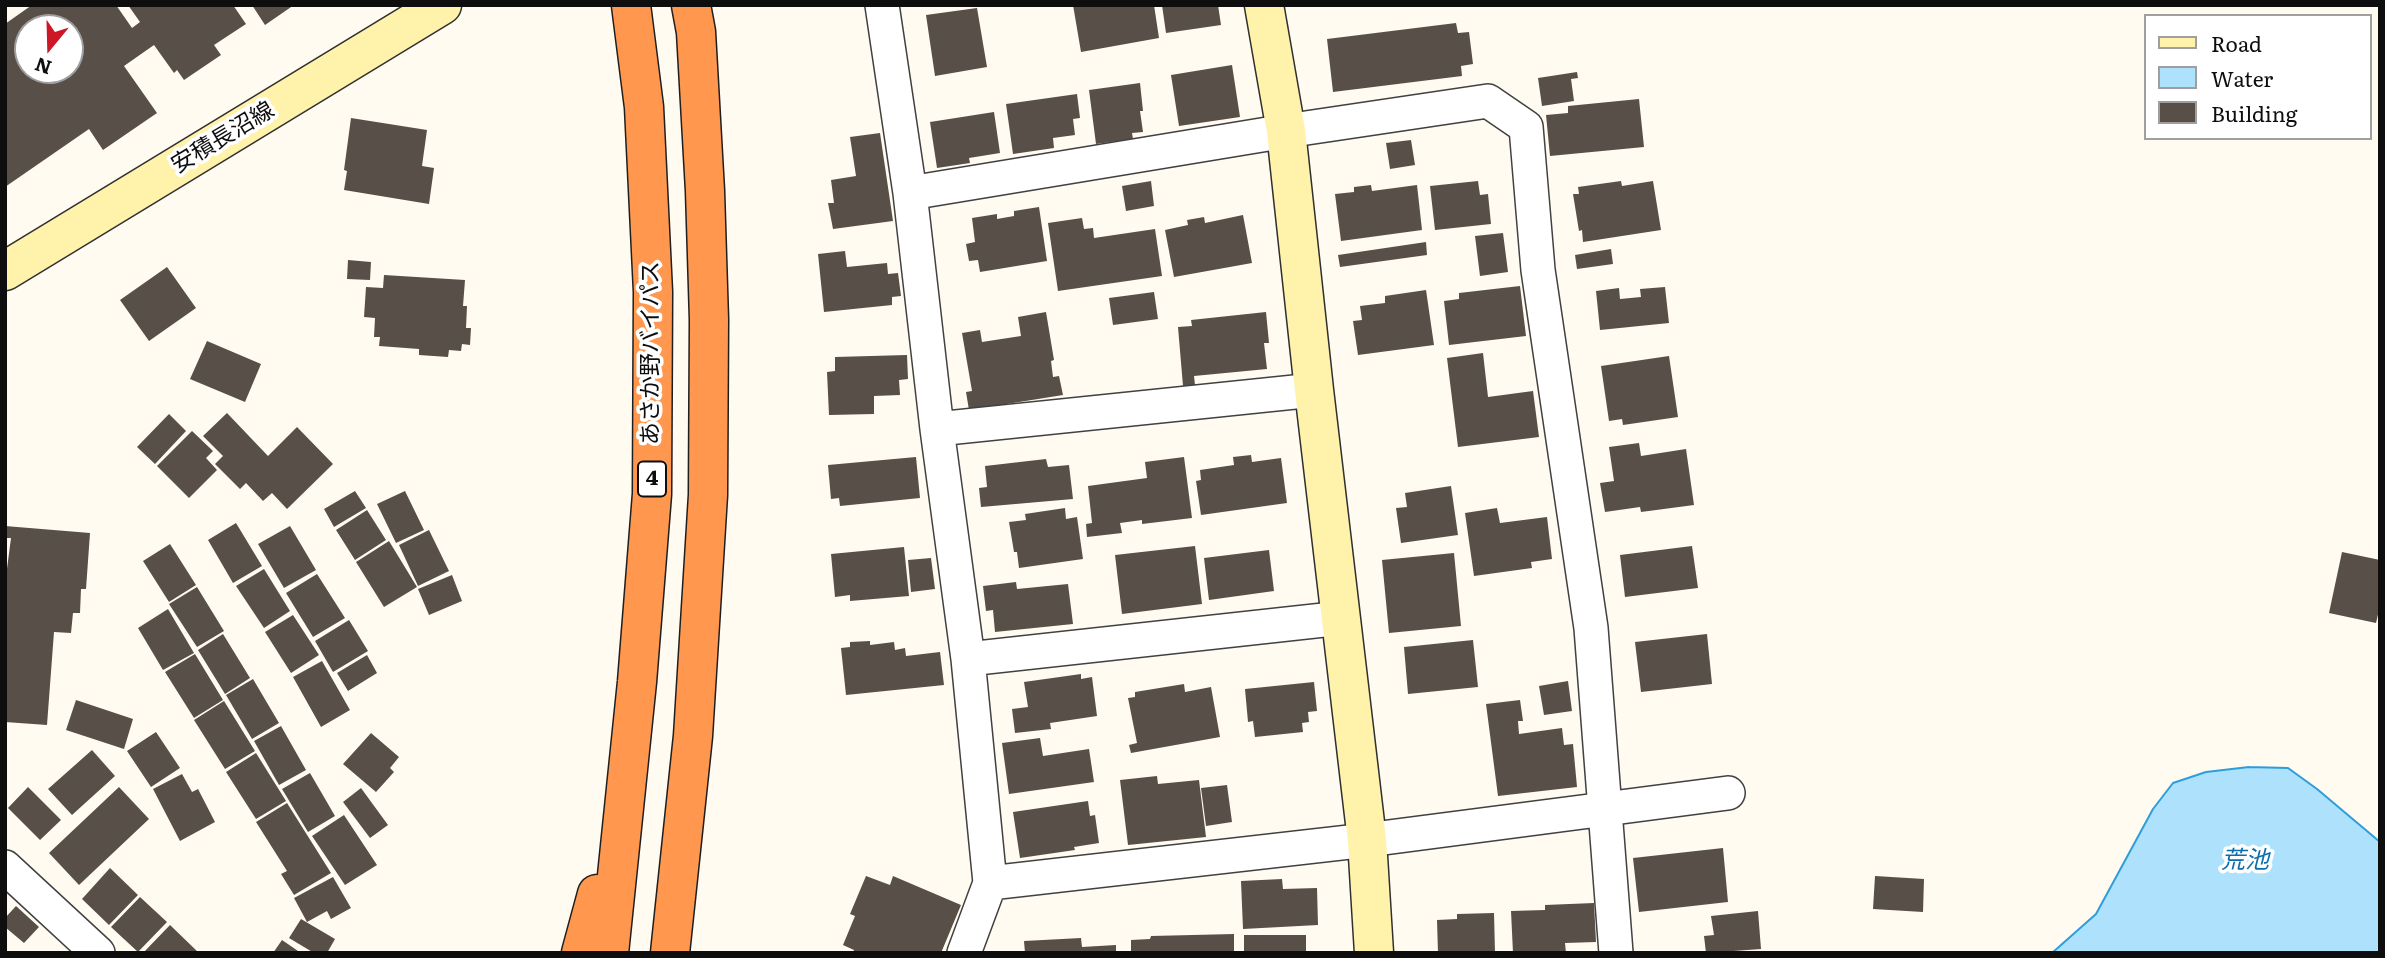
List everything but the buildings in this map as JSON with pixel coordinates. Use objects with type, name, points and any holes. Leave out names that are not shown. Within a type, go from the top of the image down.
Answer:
[{"type":"highway","name":"あさか野バイパス","points":[[609,953],[637,682],[652,480],[652,279],[644,107],[631,5]]},
{"type":"highway","points":[[670,953],[693,736],[708,495],[709,320],[705,191],[696,32],[691,5]]},
{"type":"highway","points":[[580,953],[625,797]]},
{"type":"highway","points":[[679,866],[690,953]]},
{"type":"street","name":"安積長沼線","points":[[5,271],[442,5]]},
{"type":"street","points":[[882,5],[910,194],[937,429],[968,659],[990,883],[964,953]]},
{"type":"street","points":[[1264,5],[1286,131],[1367,840],[1374,953]]},
{"type":"street","points":[[910,194],[1286,131],[1488,101],[1526,127],[1538,270],[1591,628],[1616,953]]},
{"type":"street","points":[[937,429],[1314,390]]},
{"type":"street","points":[[968,659],[1342,618]]},
{"type":"street","points":[[990,883],[1367,840],[1728,793]]},
{"type":"street","points":[[5,867],[98,953]]},
{"type":"water","name":"荒池","points":[[2249,767],[2288,768],[2380,842],[2380,953],[2052,953],[2096,914],[2153,809],[2173,783],[2206,772]]}]
